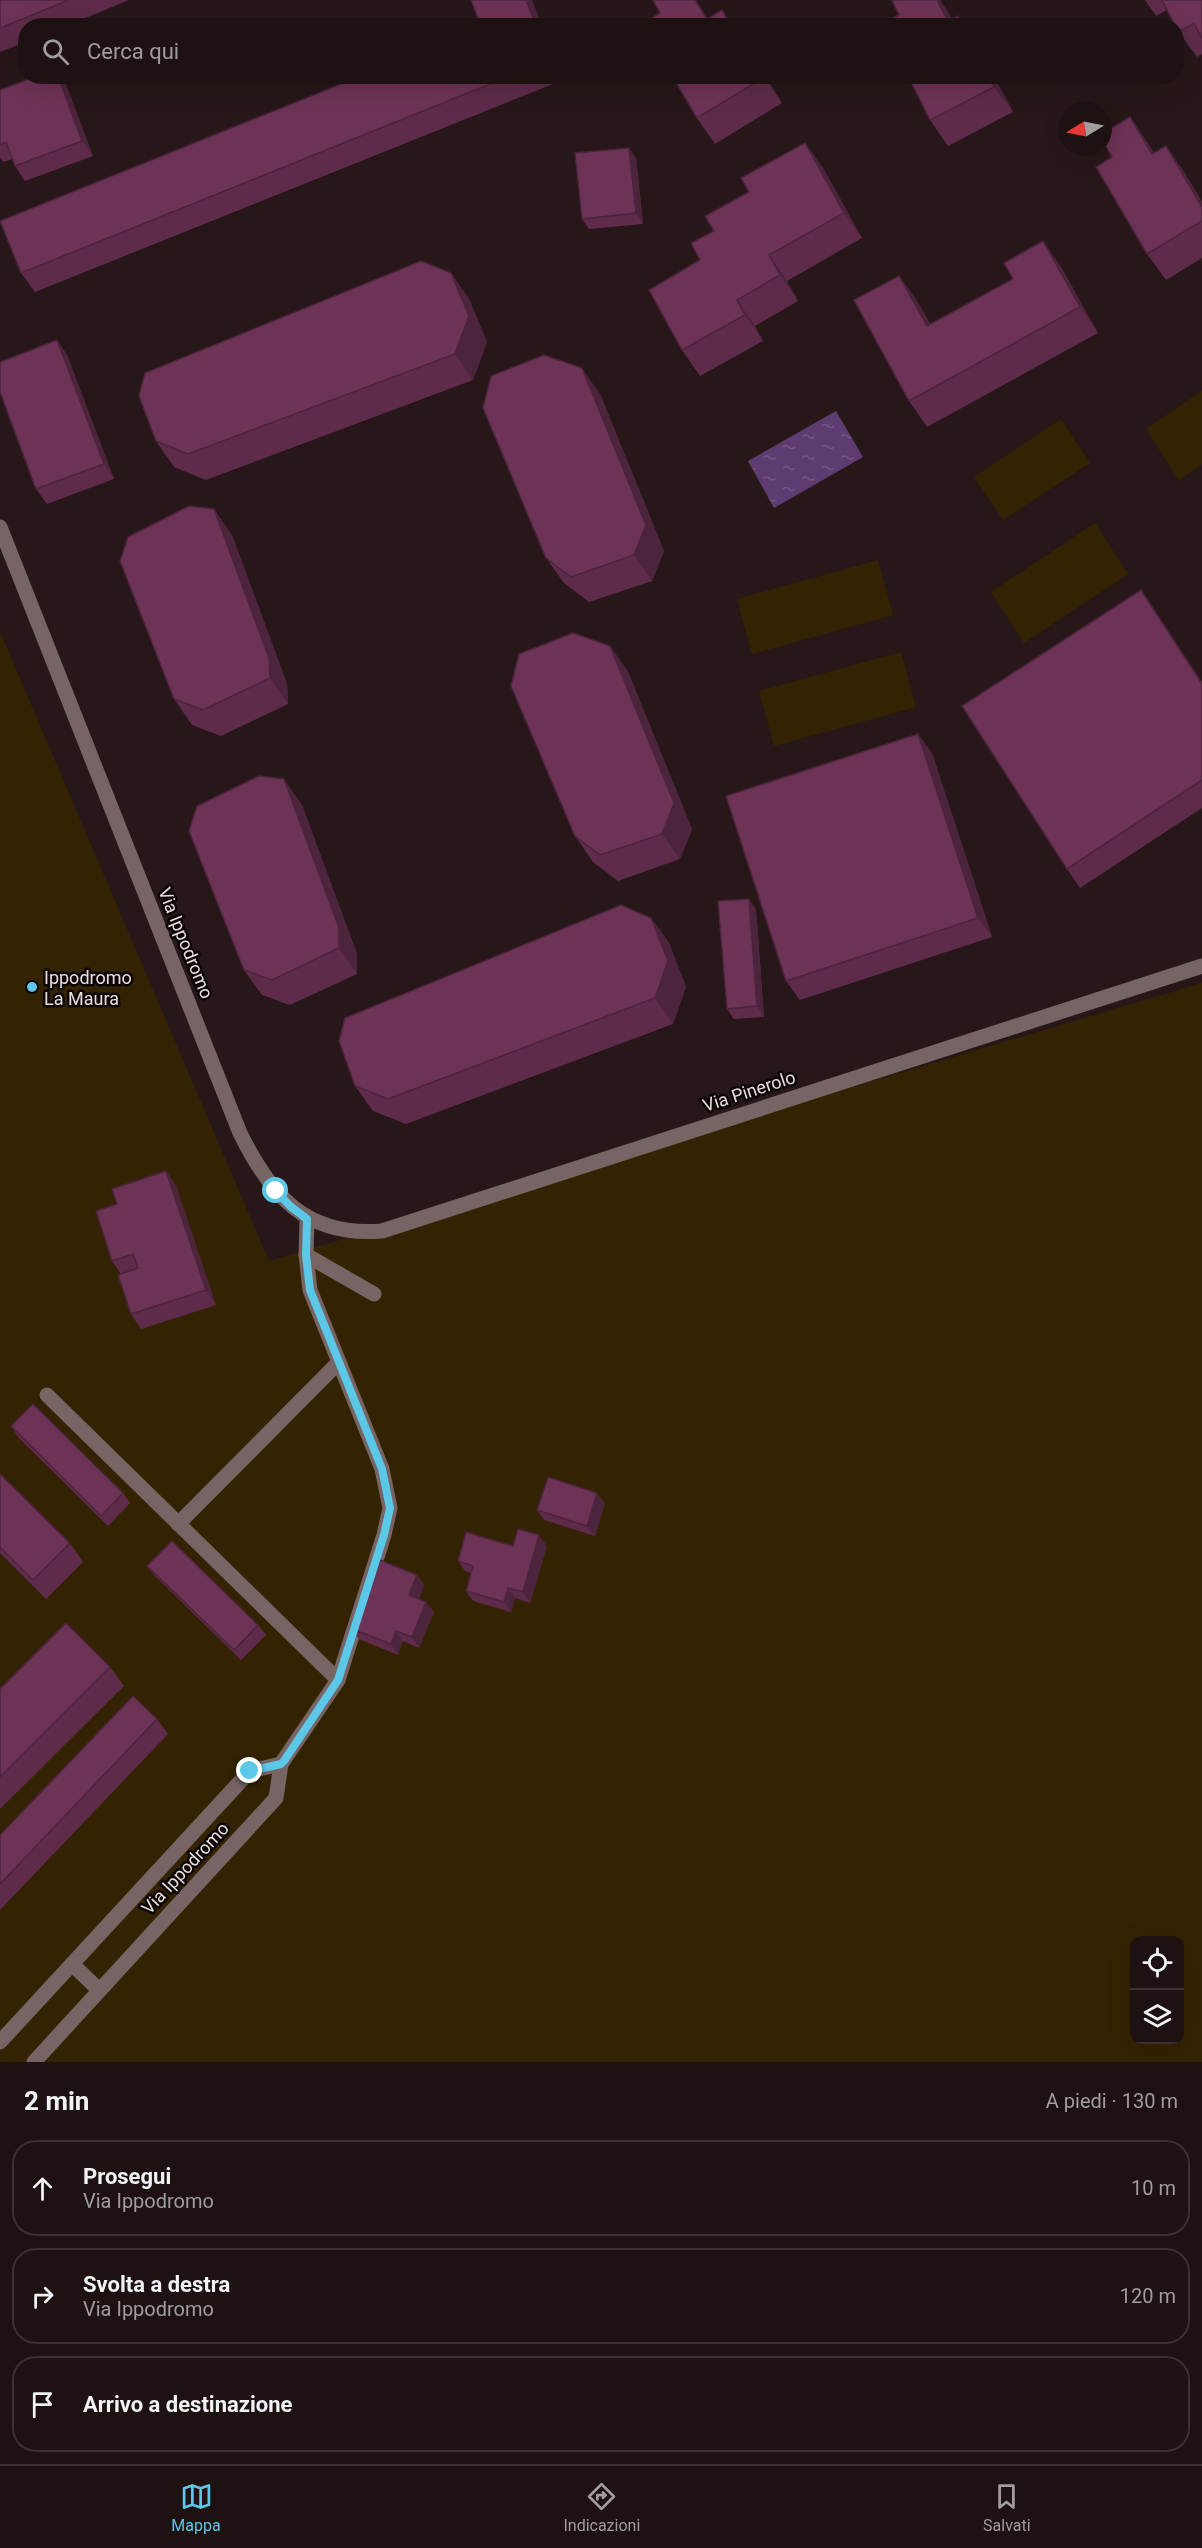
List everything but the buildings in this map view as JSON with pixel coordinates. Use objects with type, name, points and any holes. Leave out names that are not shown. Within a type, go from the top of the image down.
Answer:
[{"type":"street","name":"Via Ippodromo","points":[[0,527],[240,1133],[256,1165],[269,1182],[290,1206],[307,1219],[306,1255],[310,1290],[382,1469],[390,1508],[384,1535],[338,1680],[281,1764],[276,1798],[34,2062]]},
{"type":"street","name":"Via Pinerolo","points":[[307,1219],[340,1230],[382,1231],[1202,966]]},
{"type":"street","points":[[306,1255],[374,1294]]},
{"type":"street","points":[[178,1524],[339,1362]]},
{"type":"street","points":[[46,1395],[338,1680]]},
{"type":"street","name":"Via Ippodromo","points":[[0,2042],[250,1771],[281,1764]]},
{"type":"street","points":[[72,1964],[99,1990]]},
{"type":"shaded area","points":[[1202,391],[1202,464],[1179,480],[1146,429]]},
{"type":"shaded area","points":[[1061,419],[1090,463],[1003,520],[974,477]]},
{"type":"shaded area","points":[[1095,523],[1128,574],[1024,643],[991,592]]},
{"type":"shaded area","points":[[878,560],[893,615],[752,654],[737,599]]},
{"type":"shaded area","points":[[0,632],[269,1261],[1202,983],[1202,2062],[0,2062]]},
{"type":"shaded area","points":[[901,652],[916,707],[774,746],[759,691]]},
{"type":"water","points":[[836,411],[863,457],[774,508],[748,461]]},
{"type":"place","name":"Ippodromo La Maura","points":[[32,987]]},
{"type":"route","points":[[250,1771],[281,1764],[284,1761],[338,1680],[384,1535],[390,1508],[382,1469],[310,1290],[306,1255],[307,1219],[276,1191]]}]
